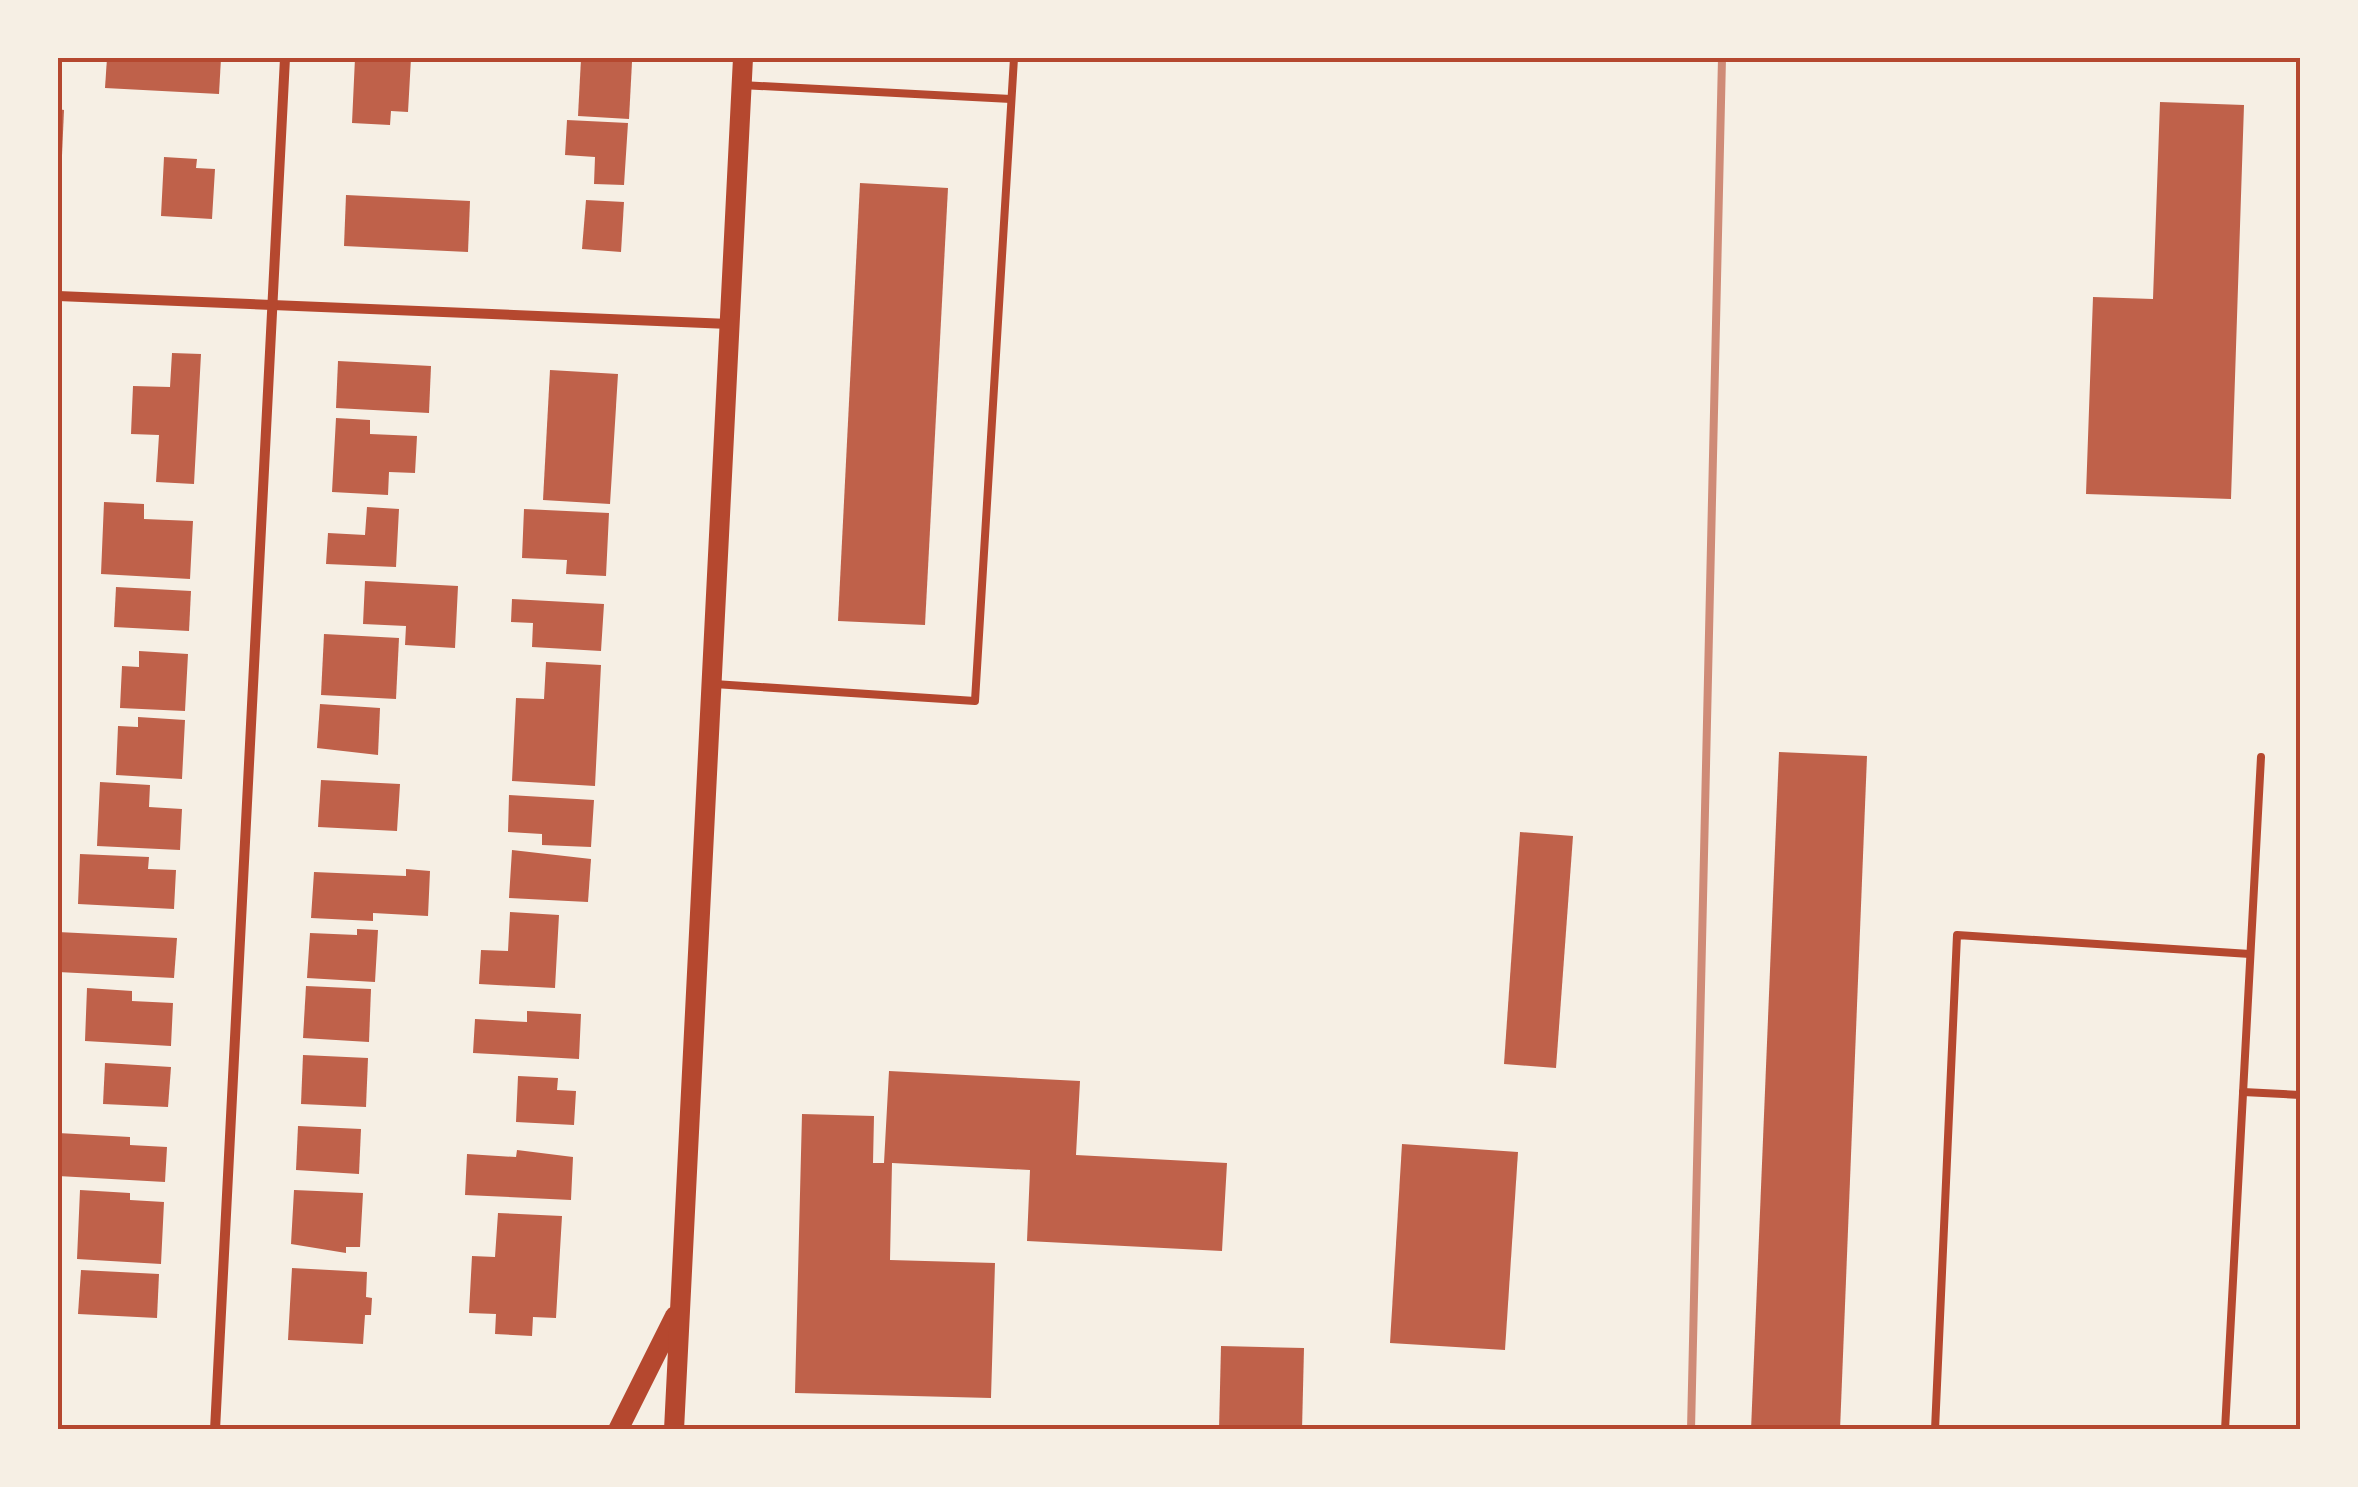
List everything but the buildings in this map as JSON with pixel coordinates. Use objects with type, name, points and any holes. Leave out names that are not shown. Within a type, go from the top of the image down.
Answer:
[{"type":"main road","points":[[674,1430],[742,58]]},
{"type":"main road","points":[[618,1430],[681,1305]]},
{"type":"street","points":[[215,1430],[285,58]]},
{"type":"street","points":[[58,296],[729,324]]},
{"type":"lane","points":[[710,684],[975,700],[1014,58]]},
{"type":"lane","points":[[741,85],[1012,100]]},
{"type":"lane","points":[[2225,1430],[2260,757]]},
{"type":"lane","points":[[1935,1430],[1957,935],[2250,954]]},
{"type":"lane","points":[[2243,1092],[2300,1094]]},
{"type":"railway","points":[[1691,1430],[1722,58]]}]
